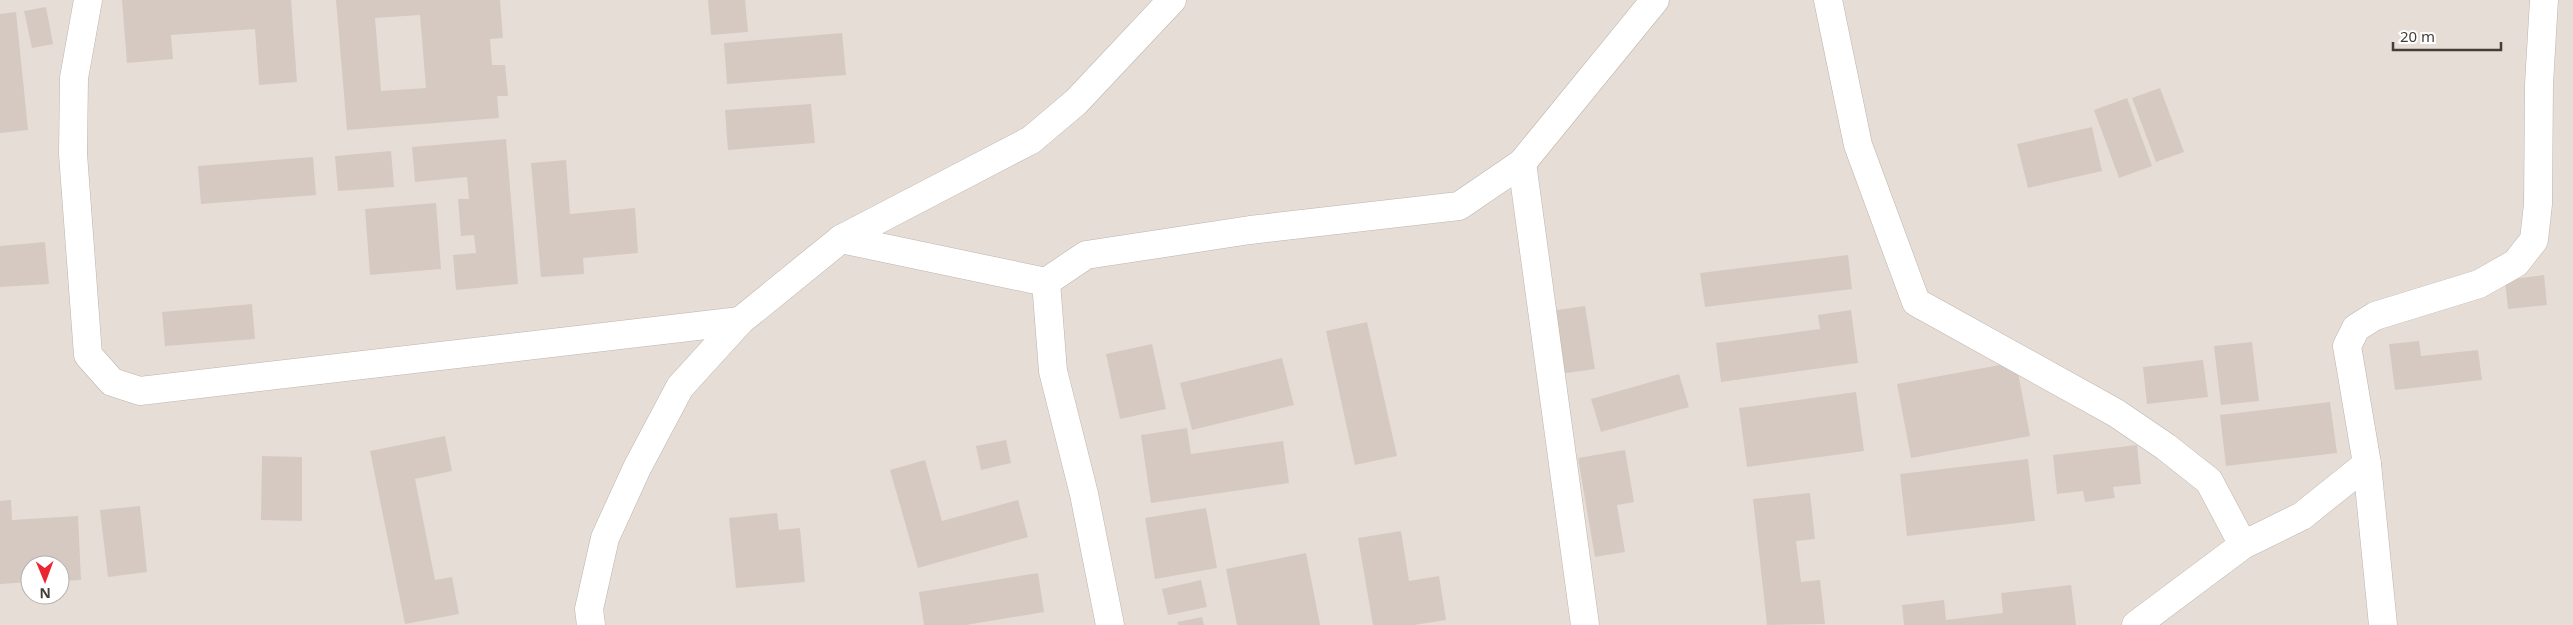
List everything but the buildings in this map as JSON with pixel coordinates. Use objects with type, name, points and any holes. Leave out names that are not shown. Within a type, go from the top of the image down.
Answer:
[{"type":"street","points":[[88,0],[74,78],[73,154],[88,355],[112,382],[140,391],[740,320]]},
{"type":"street","points":[[591,625],[589,609],[605,538],[637,468],[680,387],[740,320],[841,239],[1031,140],[1076,102],[1172,0]]},
{"type":"street","points":[[841,239],[1046,282],[1086,255],[1250,230],[1459,206],[1522,163],[1655,0]]},
{"type":"street","points":[[1828,0],[1858,145],[1916,302],[2116,413],[2166,447],[2209,481],[2244,545]]},
{"type":"street","points":[[2384,625],[2367,464],[2347,346],[2356,328],[2375,316],[2479,284],[2516,263],[2534,240],[2538,204],[2539,84],[2544,0]]},
{"type":"street","points":[[1522,163],[1584,625]]},
{"type":"street","points":[[1046,282],[1053,371],[1084,494],[1110,625]]},
{"type":"street","points":[[2136,625],[2244,545],[2302,516],[2367,464]]},
{"type":"shaded area","points":[[0,0],[2573,0],[2573,625],[0,625]]}]
